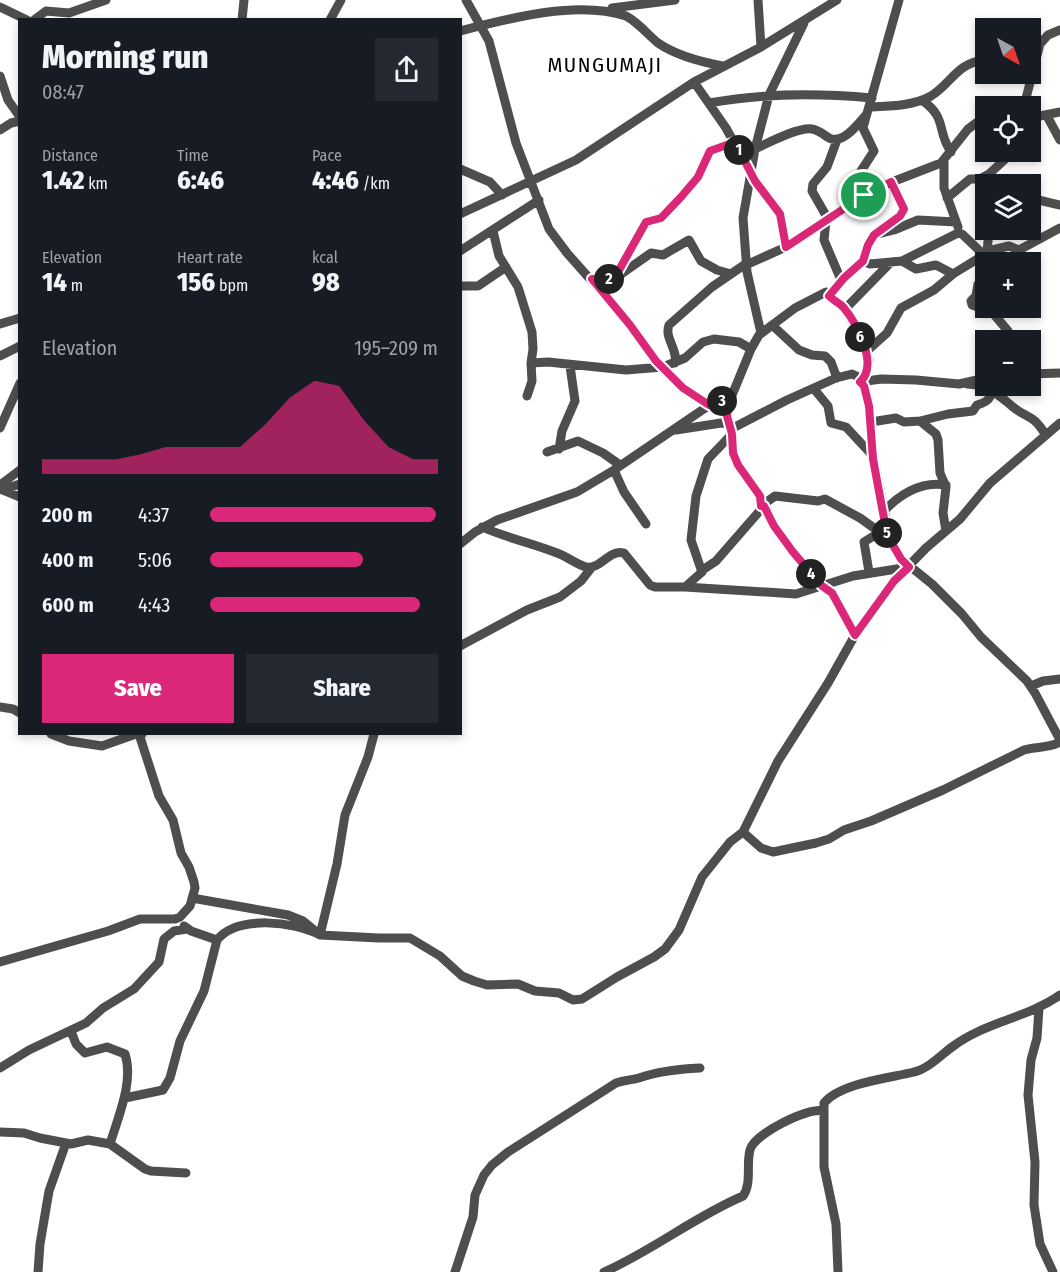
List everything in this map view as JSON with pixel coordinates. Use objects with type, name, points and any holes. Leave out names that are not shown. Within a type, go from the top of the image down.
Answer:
[{"type":"street","points":[[37,18],[46,11],[69,13],[106,0]]},
{"type":"street","points":[[242,18],[244,0]]},
{"type":"street","points":[[331,18],[341,0]]},
{"type":"street","points":[[466,0],[489,41],[516,143],[549,229],[663,368],[683,388],[709,405]]},
{"type":"street","points":[[609,9],[675,0]]},
{"type":"street","points":[[758,0],[761,47]]},
{"type":"street","points":[[462,213],[531,182],[592,150],[694,82],[761,47],[805,20],[821,5],[837,0]]},
{"type":"street","points":[[864,195],[861,171],[874,151],[863,128],[899,0]]},
{"type":"street","points":[[462,31],[564,6],[593,6],[609,9],[628,17],[663,45],[688,58],[723,66]]},
{"type":"street","points":[[0,8],[22,18]]},
{"type":"street","points":[[761,333],[747,264],[743,218],[755,149],[769,95],[805,20]]},
{"type":"street","points":[[1041,42],[1060,30]]},
{"type":"street","points":[[708,103],[769,95],[815,94],[870,106],[894,106],[922,100],[935,93],[954,73],[963,66],[975,62]]},
{"type":"street","points":[[0,76],[8,100],[18,116]]},
{"type":"street","points":[[694,82],[735,142],[751,173],[780,214],[786,247]]},
{"type":"street","points":[[922,100],[940,120],[943,140],[951,152]]},
{"type":"street","points":[[827,220],[812,191],[813,184],[828,167],[837,140],[849,132],[870,106]]},
{"type":"street","points":[[1041,117],[1060,112]]},
{"type":"street","points":[[1047,116],[1060,141]]},
{"type":"street","points":[[0,130],[18,120]]},
{"type":"street","points":[[675,363],[674,348],[667,333],[669,325],[712,287],[747,264],[786,247],[864,195],[944,160],[968,129],[975,125]]},
{"type":"street","points":[[755,149],[804,130],[816,130],[837,140]]},
{"type":"street","points":[[614,279],[646,222],[661,218],[681,197],[698,177],[710,151],[735,142]]},
{"type":"street","points":[[944,160],[943,183],[956,222],[961,234],[980,252]]},
{"type":"street","points":[[992,174],[1003,162]]},
{"type":"street","points":[[462,170],[490,182],[502,195]]},
{"type":"street","points":[[947,198],[970,179],[975,181]]},
{"type":"street","points":[[829,296],[841,280],[863,261],[874,235],[904,211],[891,182]]},
{"type":"street","points":[[462,250],[539,200]]},
{"type":"street","points":[[1041,201],[1060,205]]},
{"type":"street","points":[[827,220],[823,229],[824,240],[841,280]]},
{"type":"street","points":[[874,235],[894,231],[918,220],[956,222]]},
{"type":"street","points":[[992,252],[1009,246],[1018,250],[1060,228]]},
{"type":"street","points":[[493,231],[499,256],[514,277],[530,324],[533,340],[532,381],[527,396]]},
{"type":"street","points":[[863,261],[870,264],[902,261],[958,233],[961,234]]},
{"type":"street","points":[[592,279],[614,279],[651,253],[656,252],[663,255],[689,240],[701,261],[717,270],[731,274]]},
{"type":"street","points":[[867,351],[887,333],[900,308],[933,290],[975,260]]},
{"type":"street","points":[[902,261],[913,269],[939,266],[953,274]]},
{"type":"street","points":[[845,309],[891,262]]},
{"type":"street","points":[[462,286],[478,286],[506,267]]},
{"type":"street","points":[[743,832],[761,848],[773,852],[816,843],[943,790],[1024,750],[1032,747],[1052,747],[1060,741],[1031,686],[932,584],[901,559],[890,540],[873,456],[871,422],[862,380],[869,360],[867,351],[845,309],[826,292],[814,297],[761,333],[751,349],[728,405],[727,416],[735,459],[760,496],[762,506],[780,534],[822,586],[832,593],[855,635]]},
{"type":"street","points":[[0,324],[18,319]]},
{"type":"street","points":[[772,325],[799,350],[812,355],[825,356],[831,362],[837,378]]},
{"type":"street","points":[[531,363],[548,362],[626,370],[663,368],[689,355],[703,342],[714,339],[739,342],[751,349]]},
{"type":"street","points":[[0,356],[18,347]]},
{"type":"street","points":[[559,449],[564,425],[575,401],[570,366]]},
{"type":"street","points":[[1041,374],[1060,373]]},
{"type":"street","points":[[701,571],[691,540],[696,496],[708,459],[731,429],[787,400],[837,378],[852,374],[862,380],[916,380],[975,385]]},
{"type":"street","points":[[959,384],[975,380]]},
{"type":"street","points":[[0,429],[18,388]]},
{"type":"street","points":[[814,389],[828,406],[831,423],[846,427],[873,456]]},
{"type":"street","points":[[871,422],[896,418],[904,422],[920,421],[973,411],[977,405],[988,401],[990,396]]},
{"type":"street","points":[[1003,396],[1014,408],[1032,416],[1045,434]]},
{"type":"street","points":[[462,541],[482,527],[509,514],[568,497],[617,468],[709,405],[726,401],[728,405]]},
{"type":"street","points":[[920,421],[937,436],[940,473],[946,485],[943,513],[946,531]]},
{"type":"street","points":[[672,431],[721,423],[731,429]]},
{"type":"street","points":[[125,1098],[163,1090],[170,1077],[180,1041],[204,991],[217,940],[230,929],[246,924],[292,924],[320,935],[410,938],[440,956],[462,976],[474,981],[487,985],[518,984],[535,991],[559,993],[573,1000],[582,999],[665,949],[679,930],[702,877],[730,842],[743,832],[778,761],[828,683],[855,635],[894,581],[926,548],[960,519],[990,483],[1060,423]]},
{"type":"street","points":[[547,452],[578,441],[603,453],[617,468],[624,492],[646,524]]},
{"type":"street","points":[[1,488],[18,472]]},
{"type":"street","points":[[1,488],[18,484]]},
{"type":"street","points":[[884,512],[905,492],[946,485]]},
{"type":"street","points":[[1,488],[18,496]]},
{"type":"street","points":[[685,586],[716,561],[762,506],[775,496],[818,501],[825,499],[890,540]]},
{"type":"street","points":[[482,527],[506,538],[559,553],[586,567],[592,567]]},
{"type":"street","points":[[869,572],[864,542],[880,532]]},
{"type":"street","points":[[462,645],[527,610],[560,597],[581,580],[592,567],[615,552],[621,552],[627,556],[650,585],[655,587],[685,586],[796,594],[869,572],[909,567]]},
{"type":"street","points":[[1031,686],[1043,681],[1060,679]]},
{"type":"street","points":[[0,707],[18,712]]},
{"type":"street","points":[[54,735],[69,741],[102,746],[133,735]]},
{"type":"street","points":[[0,962],[108,931],[140,919],[165,920],[180,917],[190,906],[195,888],[192,874],[181,853],[173,820],[159,796],[140,735]]},
{"type":"street","points":[[320,935],[337,864],[345,816],[368,757],[374,735]]},
{"type":"street","points":[[192,898],[288,915],[303,921],[320,935]]},
{"type":"street","points":[[180,917],[183,917],[183,924],[187,928],[217,940]]},
{"type":"street","points":[[0,1068],[29,1050],[86,1023],[103,1008],[134,989],[159,962],[164,939],[174,931],[187,928]]},
{"type":"street","points":[[838,1272],[835,1215],[824,1167],[824,1103],[838,1093],[892,1076],[915,1072],[971,1036],[1039,1008],[1060,995]]},
{"type":"street","points":[[1039,1008],[1028,1095],[1035,1162],[1034,1205],[1040,1244],[1053,1272]]},
{"type":"street","points":[[71,1031],[76,1044],[85,1053],[106,1047],[125,1054],[127,1061],[125,1098],[110,1144]]},
{"type":"street","points":[[455,1272],[473,1217],[475,1195],[484,1175],[500,1158],[616,1083],[653,1072],[700,1068]]},
{"type":"street","points":[[604,1272],[743,1196],[747,1189],[750,1151],[756,1140],[801,1114],[818,1109],[823,1111]]},
{"type":"street","points":[[0,1132],[24,1133],[66,1143],[88,1140],[110,1144],[145,1169],[186,1173]]},
{"type":"street","points":[[38,1272],[49,1191],[66,1143]]},
{"type":"district","name":"MUNGUMAJI","points":[[605,65]]},
{"type":"route","points":[[735,142],[755,181],[778,209],[786,247],[864,195],[891,182],[904,211],[874,235],[861,264],[844,278],[829,296],[845,309],[866,348],[869,360],[864,379],[860,382],[864,386],[869,406],[873,459],[886,529],[901,559],[909,567],[894,581],[855,635],[832,593],[822,586],[780,534],[768,517],[764,506],[761,506],[760,496],[756,489],[738,465],[733,453],[726,401],[709,405],[696,398],[674,380],[649,353],[630,325],[592,279],[614,279],[631,252],[644,224],[649,220],[661,218],[694,183],[708,153],[728,144],[735,142]]}]
